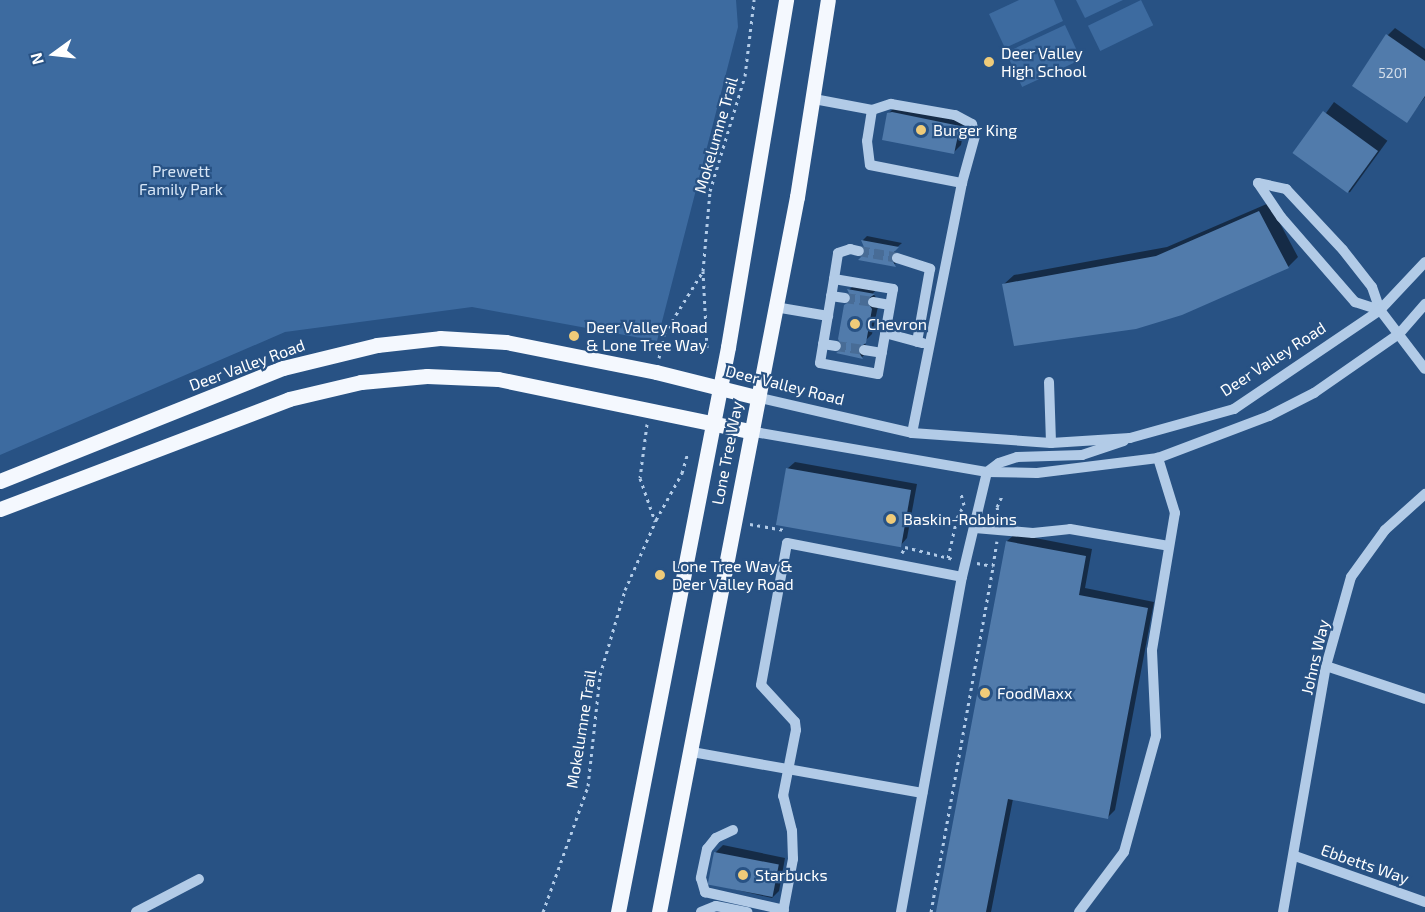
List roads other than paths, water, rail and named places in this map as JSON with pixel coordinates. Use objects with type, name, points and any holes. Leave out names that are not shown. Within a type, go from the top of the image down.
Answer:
[{"type":"main road","name":"Lone Tree Way","points":[[618,912],[720,388],[786,0]]},
{"type":"main road","name":"Lone Tree Way","points":[[658,912],[692,752],[749,431],[814,99],[828,0]]},
{"type":"main road","name":"Deer Valley Road","points":[[0,481],[283,368],[377,345],[440,338],[506,342],[656,372],[756,397]]},
{"type":"main road","points":[[0,509],[289,399],[361,382],[427,376],[498,379],[651,408],[749,431]]},
{"type":"street","points":[[814,99],[872,110],[891,104],[955,116],[972,124],[975,136],[962,183],[912,433]]},
{"type":"street","points":[[872,110],[867,141],[870,165],[962,183]]},
{"type":"street","points":[[1380,310],[1355,302],[1281,217],[1258,183],[1286,189],[1365,278],[1380,310],[1425,369]]},
{"type":"street","points":[[834,279],[893,289],[878,374],[820,363],[838,253],[850,249],[859,251]]},
{"type":"street","points":[[897,258],[930,269],[917,342]]},
{"type":"street","name":"Deer Valley Road","points":[[756,397],[912,433],[1051,443],[1130,438],[1234,410],[1380,310],[1425,262]]},
{"type":"street","points":[[831,296],[845,298]]},
{"type":"street","points":[[873,302],[890,305]]},
{"type":"street","points":[[749,431],[987,472],[1037,473],[1158,458],[1269,416],[1314,393],[1399,334],[1425,304]]},
{"type":"street","points":[[774,307],[828,316]]},
{"type":"street","points":[[885,333],[930,345]]},
{"type":"street","points":[[823,344],[836,346]]},
{"type":"street","points":[[864,350],[882,353]]},
{"type":"street","points":[[1049,382],[1051,443]]},
{"type":"street","points":[[901,912],[962,577],[987,472],[999,463],[1017,458],[1082,455],[1130,438]]},
{"type":"street","points":[[1079,912],[1124,852],[1156,736],[1152,650],[1175,513],[1158,458]]},
{"type":"street","name":"Johns Way","points":[[1281,911],[1295,855],[1326,666],[1352,577],[1384,530],[1425,494]]},
{"type":"street","points":[[975,528],[1033,533],[1070,528],[1169,546]]},
{"type":"street","points":[[733,830],[716,838],[707,849],[701,878],[705,892],[784,911],[793,859],[792,831],[783,796],[795,722],[760,685],[787,543],[962,577]]},
{"type":"street","points":[[1326,666],[1425,699]]},
{"type":"street","points":[[692,752],[788,767],[922,793]]},
{"type":"street","name":"Ebbetts Way","points":[[1295,855],[1425,902]]},
{"type":"street","points":[[136,912],[199,879]]},
{"type":"street","points":[[701,912],[716,906],[747,912]]},
{"type":"tunnel","points":[[859,251],[897,258]]},
{"type":"tunnel","points":[[845,298],[873,302]]},
{"type":"tunnel","points":[[836,346],[864,350]]},
{"type":"place","name":"Deer Valley High School","points":[[989,62]]},
{"type":"place","name":"Burger King","points":[[921,130]]},
{"type":"place","name":"Chevron","points":[[855,324]]},
{"type":"place","name":"Deer Valley Road & Lone Tree Way","points":[[574,336]]},
{"type":"place","name":"Baskin-Robbins","points":[[891,519]]},
{"type":"place","name":"Lone Tree Way & Deer Valley Road","points":[[660,575]]},
{"type":"place","name":"FoodMaxx","points":[[985,693]]},
{"type":"place","name":"Starbucks","points":[[743,875]]},
{"type":"park label","name":"Prewett Family Park","points":[[181,180]]}]
